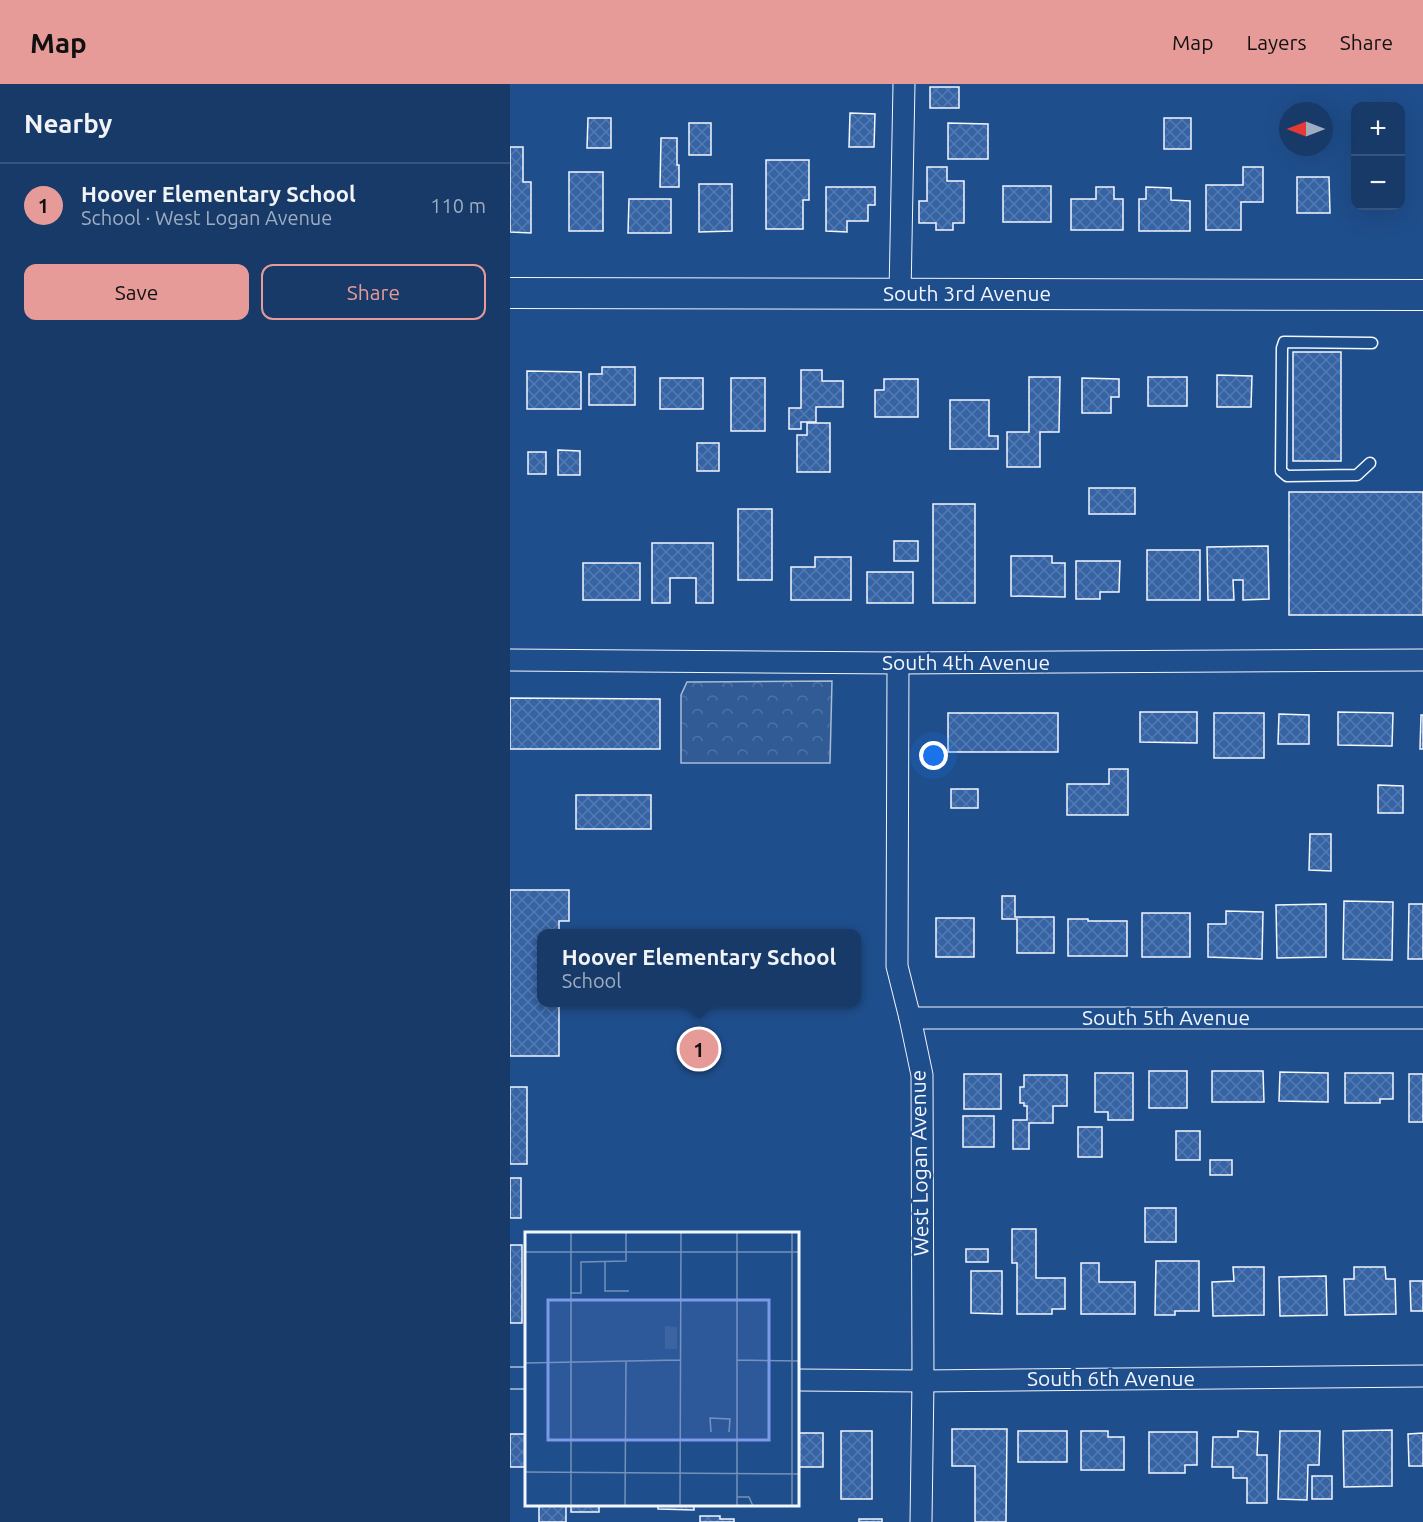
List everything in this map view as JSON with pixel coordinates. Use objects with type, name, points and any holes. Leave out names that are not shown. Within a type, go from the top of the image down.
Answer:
[{"type":"street","points":[[900,294],[904,84]]},
{"type":"street","name":"South 3rd Avenue","points":[[510,293],[1423,295]]},
{"type":"street","name":"South 4th Avenue","points":[[510,660],[898,663],[1423,660]]},
{"type":"street","name":"West Logan Avenue","points":[[898,663],[897,966],[922,1076],[921,1522]]},
{"type":"street","name":"South 5th Avenue","points":[[910,1018],[1423,1018]]},
{"type":"street","name":"South 6th Avenue","points":[[800,1380],[1423,1376]]},
{"type":"lane","points":[[1370,463],[1357,475],[1287,476],[1281,471],[1281,348],[1284,342],[1372,343]]},
{"type":"green space","points":[[832,681],[830,763],[681,763],[681,695],[687,682]]},
{"type":"building","points":[[930,87],[959,87],[959,108],[930,108]]},
{"type":"building","points":[[850,113],[875,114],[874,147],[849,147]]},
{"type":"building","points":[[588,118],[611,118],[611,148],[587,148]]},
{"type":"building","points":[[1164,118],[1191,118],[1191,149],[1164,149]]},
{"type":"building","points":[[689,123],[711,123],[711,155],[689,155]]},
{"type":"building","points":[[948,123],[988,124],[988,159],[948,159]]},
{"type":"building","points":[[661,138],[677,138],[679,187],[660,187]]},
{"type":"building","points":[[510,147],[523,147],[523,182],[531,182],[531,233],[510,232]]},
{"type":"building","points":[[766,160],[809,160],[809,200],[803,200],[803,229],[766,229]]},
{"type":"building","points":[[927,167],[947,167],[947,181],[964,181],[964,223],[953,223],[953,230],[936,230],[936,223],[919,223],[919,201],[927,201]]},
{"type":"building","points":[[1243,167],[1263,167],[1263,202],[1241,202],[1241,230],[1206,230],[1206,185],[1243,185]]},
{"type":"building","points":[[569,172],[603,172],[603,231],[569,231]]},
{"type":"building","points":[[1297,177],[1329,177],[1330,213],[1297,213]]},
{"type":"building","points":[[699,184],[732,184],[732,231],[699,232]]},
{"type":"building","points":[[1003,186],[1051,186],[1051,222],[1003,222]]},
{"type":"building","points":[[826,187],[875,187],[875,205],[868,205],[868,221],[847,221],[847,232],[826,231]]},
{"type":"building","points":[[1096,187],[1114,187],[1114,199],[1123,199],[1123,230],[1071,230],[1071,199],[1096,199]]},
{"type":"building","points":[[1146,187],[1171,188],[1171,200],[1190,201],[1190,231],[1139,231],[1139,199],[1146,199]]},
{"type":"building","points":[[629,199],[671,199],[671,233],[628,233]]},
{"type":"building","points":[[1293,352],[1341,352],[1341,461],[1293,461]]},
{"type":"building","points":[[602,367],[635,367],[635,405],[589,405],[589,374],[602,374]]},
{"type":"building","points":[[801,370],[822,370],[822,381],[843,381],[843,407],[816,407],[816,422],[801,422],[801,429],[789,429],[789,408],[801,408]]},
{"type":"building","points":[[527,371],[581,372],[581,409],[527,409]]},
{"type":"building","points":[[1217,375],[1252,376],[1251,407],[1217,407]]},
{"type":"building","points":[[1029,377],[1060,377],[1059,432],[1040,432],[1040,467],[1007,467],[1007,432],[1029,432]]},
{"type":"building","points":[[1148,377],[1187,377],[1187,406],[1148,406]]},
{"type":"building","points":[[660,378],[703,378],[703,409],[660,409]]},
{"type":"building","points":[[731,378],[765,378],[765,431],[731,431]]},
{"type":"building","points":[[1082,378],[1119,379],[1119,397],[1111,397],[1111,413],[1082,413]]},
{"type":"building","points":[[884,379],[918,379],[918,417],[875,417],[875,390],[884,390]]},
{"type":"building","points":[[950,400],[989,400],[989,436],[998,436],[998,449],[950,449]]},
{"type":"building","points":[[807,423],[830,423],[830,472],[797,472],[797,435],[807,435]]},
{"type":"building","points":[[697,443],[719,443],[719,471],[697,471]]},
{"type":"building","points":[[558,450],[580,451],[580,475],[558,475]]},
{"type":"building","points":[[528,452],[546,452],[546,474],[528,474]]},
{"type":"building","points":[[1089,488],[1135,488],[1135,514],[1089,514]]},
{"type":"building","points":[[1289,492],[1423,492],[1423,615],[1289,615]]},
{"type":"building","points":[[933,504],[975,504],[975,603],[933,603]]},
{"type":"building","points":[[738,509],[772,509],[772,580],[738,580]]},
{"type":"building","points":[[894,541],[918,541],[918,561],[894,561]]},
{"type":"building","points":[[652,543],[713,543],[713,603],[696,603],[696,578],[670,578],[670,603],[652,603]]},
{"type":"building","points":[[1268,546],[1269,599],[1243,600],[1243,580],[1233,580],[1234,600],[1208,600],[1207,547]]},
{"type":"building","points":[[1147,550],[1200,550],[1200,600],[1147,600]]},
{"type":"building","points":[[1011,556],[1052,556],[1052,563],[1065,563],[1065,597],[1011,596]]},
{"type":"building","points":[[815,557],[851,557],[851,600],[791,600],[791,567],[815,567]]},
{"type":"building","points":[[1076,561],[1120,561],[1119,592],[1100,592],[1100,599],[1076,599]]},
{"type":"building","points":[[583,563],[640,563],[640,600],[583,600]]},
{"type":"building","points":[[867,572],[913,572],[913,603],[867,603]]},
{"type":"building","points":[[510,698],[660,699],[660,749],[510,749]]},
{"type":"building","points":[[1140,712],[1197,712],[1197,743],[1140,742]]},
{"type":"building","points":[[1338,712],[1393,713],[1392,746],[1338,745]]},
{"type":"building","points":[[948,713],[1058,713],[1058,752],[948,752]]},
{"type":"building","points":[[1214,713],[1264,713],[1264,758],[1214,758]]},
{"type":"building","points":[[1279,714],[1309,715],[1309,744],[1278,744]]},
{"type":"building","points":[[1421,715],[1423,715],[1423,749],[1420,749]]},
{"type":"building","points":[[1109,769],[1128,769],[1128,815],[1067,815],[1067,784],[1109,784]]},
{"type":"building","points":[[1378,785],[1403,786],[1403,813],[1378,813]]},
{"type":"building","points":[[951,789],[978,789],[978,808],[951,808]]},
{"type":"building","points":[[576,795],[651,795],[651,829],[576,829]]},
{"type":"building","points":[[1310,834],[1331,834],[1331,871],[1309,870]]},
{"type":"building","points":[[510,890],[569,890],[569,921],[559,921],[559,929],[537,929],[537,1007],[559,1007],[559,1056],[510,1056]]},
{"type":"building","points":[[1002,896],[1015,896],[1015,917],[1054,917],[1054,953],[1017,953],[1017,919],[1002,919]]},
{"type":"building","points":[[1344,901],[1393,902],[1392,960],[1343,959]]},
{"type":"building","points":[[1326,904],[1326,957],[1277,958],[1276,905]]},
{"type":"building","points":[[1409,904],[1423,904],[1423,959],[1408,959]]},
{"type":"building","points":[[1226,911],[1263,912],[1262,959],[1208,957],[1208,924],[1226,924]]},
{"type":"building","points":[[1142,913],[1190,913],[1190,957],[1142,957]]},
{"type":"building","points":[[936,918],[974,918],[974,957],[936,957]]},
{"type":"building","points":[[1068,919],[1127,921],[1127,956],[1068,956]]},
{"type":"building","points":[[1149,1071],[1187,1071],[1187,1108],[1149,1108]]},
{"type":"building","points":[[1212,1071],[1263,1071],[1264,1102],[1212,1102]]},
{"type":"building","points":[[1280,1072],[1328,1073],[1328,1102],[1279,1101]]},
{"type":"building","points":[[1095,1073],[1133,1073],[1133,1120],[1108,1120],[1108,1112],[1095,1112]]},
{"type":"building","points":[[1345,1073],[1393,1073],[1393,1099],[1380,1099],[1380,1103],[1345,1103]]},
{"type":"building","points":[[964,1074],[1001,1074],[1001,1109],[964,1109]]},
{"type":"building","points":[[1409,1074],[1423,1074],[1423,1122],[1409,1122]]},
{"type":"building","points":[[1024,1075],[1067,1075],[1067,1106],[1053,1106],[1053,1123],[1029,1123],[1029,1149],[1013,1149],[1013,1120],[1027,1120],[1027,1106],[1020,1103],[1020,1087],[1024,1087]]},
{"type":"building","points":[[510,1087],[527,1087],[527,1164],[510,1164]]},
{"type":"building","points":[[963,1116],[994,1116],[994,1147],[963,1147]]},
{"type":"building","points":[[1078,1127],[1102,1127],[1102,1157],[1078,1157]]},
{"type":"building","points":[[1176,1131],[1200,1131],[1200,1160],[1176,1160]]},
{"type":"building","points":[[1210,1160],[1232,1160],[1232,1175],[1210,1175]]},
{"type":"building","points":[[510,1178],[521,1178],[521,1218],[510,1218]]},
{"type":"building","points":[[1145,1208],[1176,1208],[1176,1242],[1145,1242]]},
{"type":"building","points":[[1012,1229],[1036,1229],[1036,1278],[1065,1278],[1065,1309],[1052,1309],[1052,1314],[1017,1314],[1017,1263],[1012,1263]]},
{"type":"building","points":[[510,1245],[522,1245],[522,1323],[510,1323]]},
{"type":"building","points":[[966,1249],[988,1249],[988,1262],[966,1262]]},
{"type":"building","points":[[1156,1261],[1199,1261],[1199,1311],[1175,1311],[1175,1315],[1155,1315]]},
{"type":"building","points":[[1081,1263],[1099,1263],[1099,1282],[1135,1282],[1135,1314],[1081,1314]]},
{"type":"building","points":[[1233,1267],[1264,1267],[1264,1315],[1213,1316],[1212,1282],[1234,1281]]},
{"type":"building","points":[[1354,1267],[1385,1267],[1386,1279],[1395,1279],[1396,1314],[1345,1315],[1344,1279],[1354,1279]]},
{"type":"building","points":[[971,1271],[1002,1271],[1002,1314],[971,1313]]},
{"type":"building","points":[[1326,1276],[1327,1315],[1280,1316],[1279,1277]]},
{"type":"building","points":[[1410,1281],[1423,1281],[1423,1311],[1411,1311]]},
{"type":"building","points":[[952,1429],[1007,1429],[1006,1522],[975,1522],[975,1466],[952,1466]]},
{"type":"building","points":[[1392,1430],[1392,1486],[1344,1487],[1343,1431]]},
{"type":"building","points":[[841,1431],[872,1431],[872,1499],[841,1499]]},
{"type":"building","points":[[1018,1431],[1067,1431],[1067,1462],[1018,1462]]},
{"type":"building","points":[[1081,1431],[1108,1431],[1108,1437],[1124,1437],[1124,1470],[1081,1470]]},
{"type":"building","points":[[1238,1431],[1258,1432],[1257,1455],[1267,1455],[1267,1503],[1247,1503],[1247,1478],[1233,1478],[1233,1467],[1212,1467],[1213,1437],[1238,1437]]},
{"type":"building","points":[[1280,1431],[1320,1431],[1319,1465],[1308,1465],[1307,1500],[1278,1499]]},
{"type":"building","points":[[1149,1432],[1197,1432],[1197,1465],[1185,1465],[1185,1473],[1149,1473]]},
{"type":"building","points":[[800,1433],[823,1433],[823,1467],[800,1467]]},
{"type":"building","points":[[1423,1433],[1423,1466],[1409,1466],[1408,1434]]},
{"type":"building","points":[[510,1434],[525,1434],[525,1467],[510,1467]]},
{"type":"building","points":[[1312,1476],[1332,1476],[1332,1499],[1312,1499]]},
{"type":"building","points":[[539,1507],[566,1507],[566,1522],[539,1522]]},
{"type":"building","points":[[571,1507],[599,1507],[599,1512],[571,1512]]},
{"type":"building","points":[[658,1507],[694,1507],[694,1510],[658,1509]]},
{"type":"building","points":[[700,1516],[720,1516],[720,1519],[734,1519],[734,1522],[700,1522]]},
{"type":"building","points":[[859,1519],[882,1519],[882,1522],[859,1522]]},
{"type":"place","name":"Hoover Elementary School","points":[[699,1049]]}]
